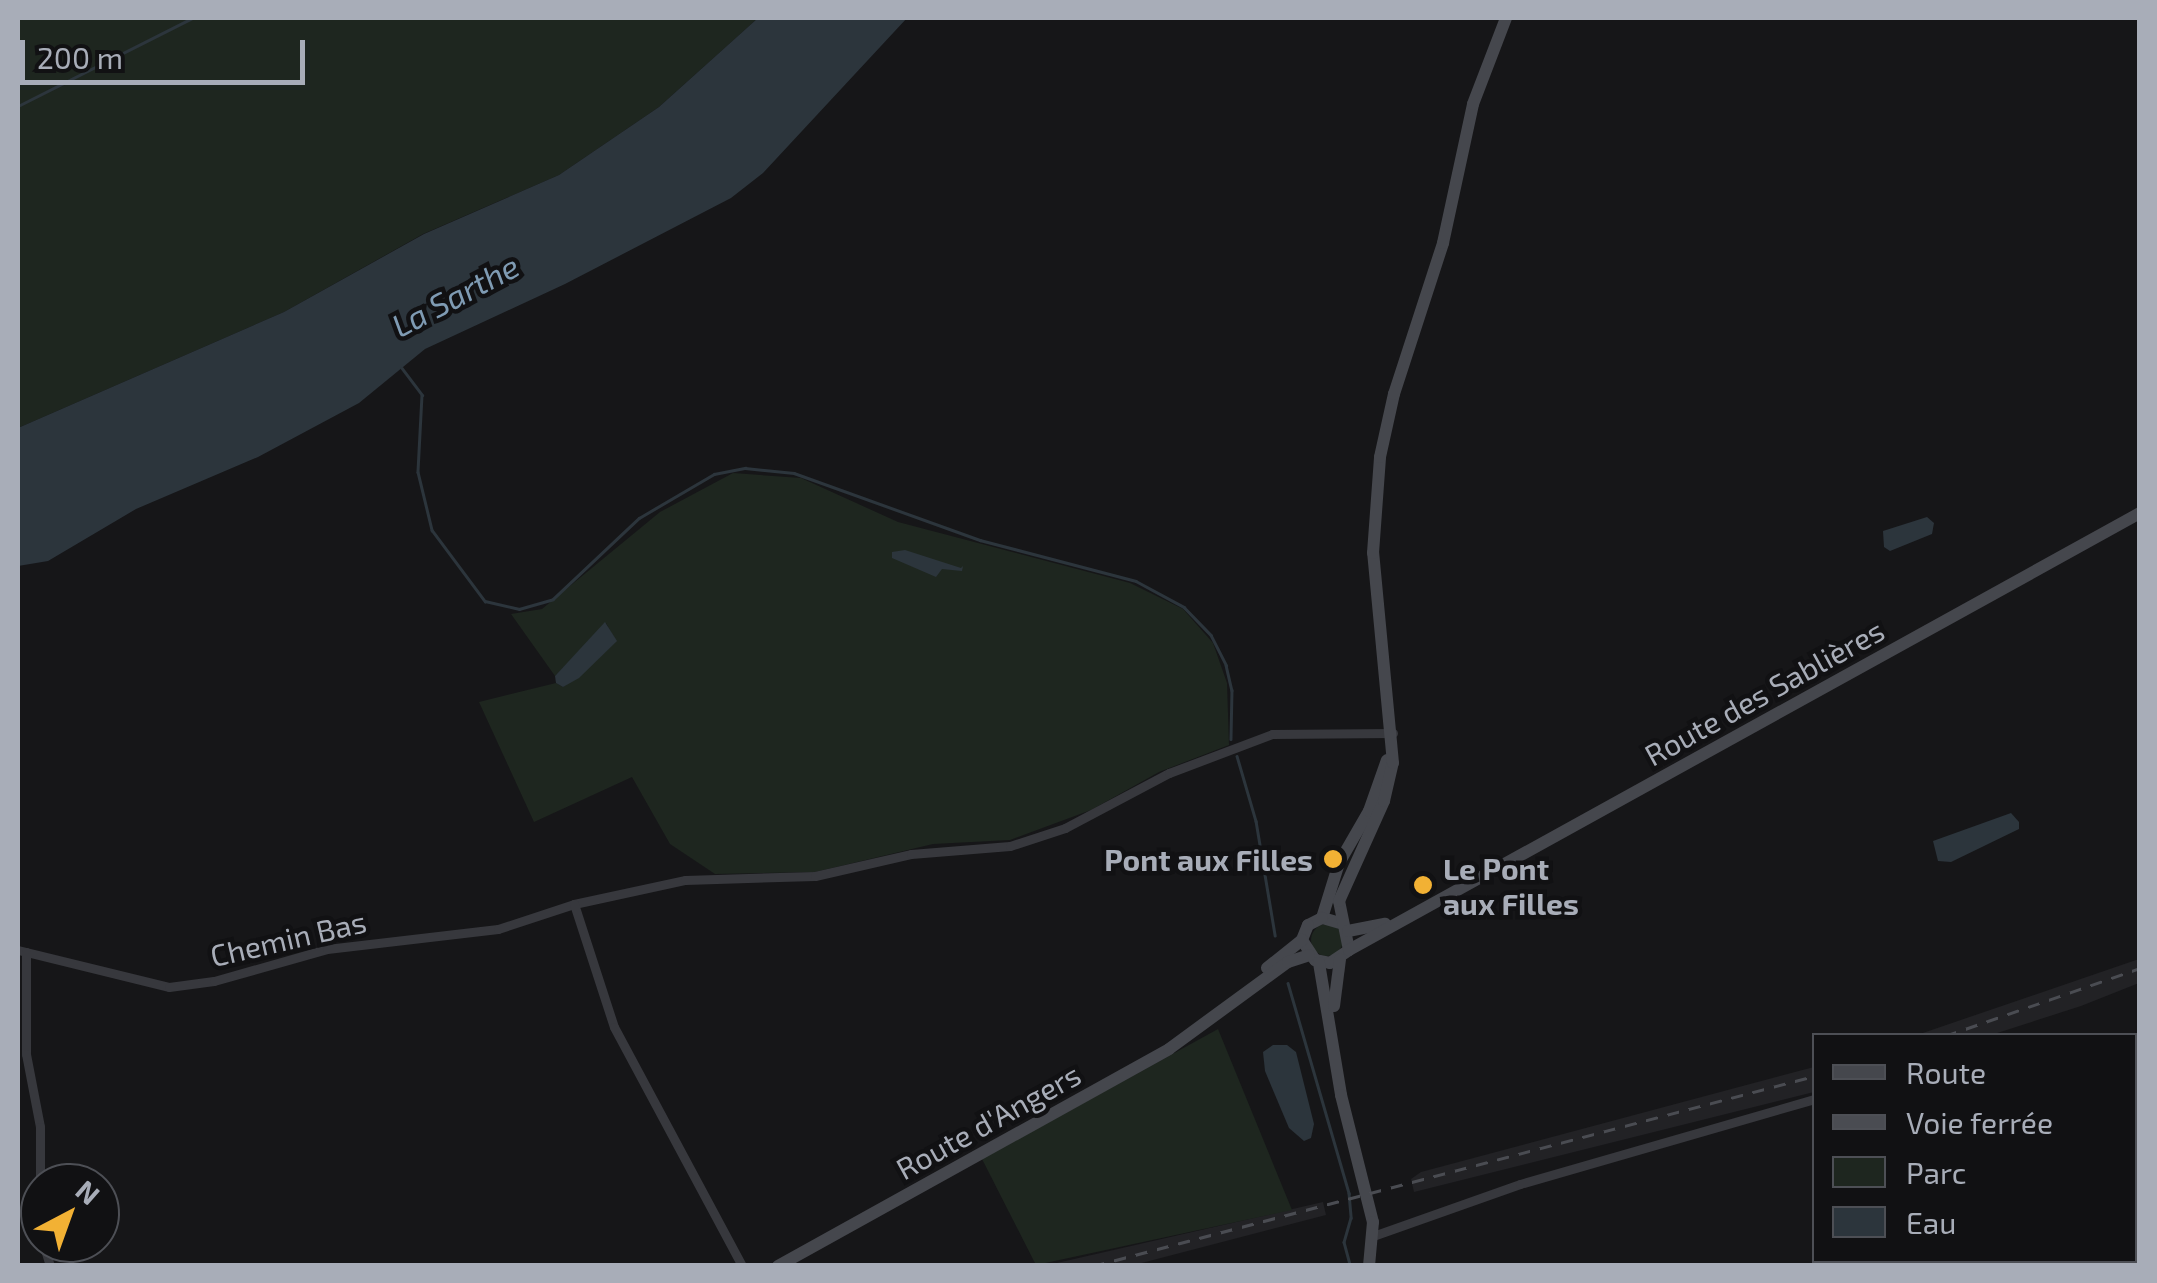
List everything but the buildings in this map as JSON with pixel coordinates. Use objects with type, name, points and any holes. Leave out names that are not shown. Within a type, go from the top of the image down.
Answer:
[{"type":"street","points":[[1333,1044],[1344,955],[1344,927],[1338,906],[1347,876],[1390,782],[1392,733],[1373,553],[1380,457],[1394,394],[1443,243],[1473,104],[1506,18]]},
{"type":"street","name":"Route des Sablières","points":[[1344,955],[1411,914],[2140,514]]},
{"type":"street","points":[[1369,1266],[1373,1229],[1314,959],[1302,940],[1308,925],[1322,918],[1339,863],[1380,783],[1392,733]]},
{"type":"street","name":"Chemin Bas","points":[[22,951],[169,988],[214,981],[326,949],[498,929],[572,905],[686,880],[814,876],[911,854],[1010,846],[1066,828],[1169,773],[1272,734],[1392,733]]},
{"type":"street","points":[[572,905],[614,1027],[742,1266]]},
{"type":"street","name":"Route des Sablières","points":[[1344,927],[1375,928],[1411,914]]},
{"type":"street","points":[[1322,918],[1344,927]]},
{"type":"street","name":"Route d'Angers","points":[[1220,1016],[1302,940]]},
{"type":"street","points":[[22,951],[26,1054],[40,1127],[40,1163]]},
{"type":"street","points":[[1314,959],[1344,955]]},
{"type":"street","name":"Route d'Angers","points":[[778,1266],[1170,1049],[1220,1016],[1288,962],[1314,959]]},
{"type":"street","points":[[1373,1229],[1414,1221],[1520,1184],[1812,1100]]},
{"type":"shaded area","points":[[2139,959],[2139,983],[2081,1006],[1997,1033],[1923,1033]]},
{"type":"shaded area","points":[[1812,1068],[1812,1092],[1414,1192],[1411,1179],[1421,1172]]},
{"type":"shaded area","points":[[1323,1202],[1326,1215],[1134,1265],[1048,1265]]},
{"type":"green space","points":[[18,18],[758,18],[659,107],[559,175],[423,234],[284,312],[18,428]]},
{"type":"green space","points":[[733,473],[801,478],[898,522],[1130,583],[1183,609],[1213,643],[1227,683],[1229,745],[1159,772],[1091,810],[1010,840],[933,844],[815,872],[715,874],[670,844],[632,777],[534,822],[479,702],[556,683],[563,687],[616,641],[606,623],[555,676],[511,614],[542,609],[660,512]]},
{"type":"green space","points":[[1327,924],[1338,929],[1343,940],[1338,951],[1327,956],[1316,951],[1311,940],[1316,929]]},
{"type":"green space","points":[[1218,1029],[1292,1210],[1036,1265],[982,1159]]},
{"type":"water","name":"La Sarthe","points":[[758,18],[907,18],[763,173],[731,198],[565,284],[425,349],[359,403],[258,457],[136,509],[48,561],[18,566],[18,428],[284,312],[424,234],[559,175],[659,107]]},
{"type":"water","points":[[1927,517],[1934,523],[1932,534],[1890,551],[1884,547],[1883,531]]},
{"type":"water","points":[[905,550],[963,566],[962,571],[942,569],[936,577],[892,558],[892,552]]},
{"type":"water","points":[[605,622],[617,641],[579,678],[563,687],[556,683],[555,676]]},
{"type":"water","points":[[2011,813],[2019,822],[2019,829],[1951,862],[1938,861],[1933,841]]},
{"type":"water","points":[[1273,1045],[1287,1045],[1296,1052],[1314,1124],[1311,1138],[1304,1141],[1289,1128],[1265,1071],[1263,1052]]},
{"type":"waterway","points":[[18,106],[192,18]]},
{"type":"waterway","points":[[402,368],[422,395],[418,472],[432,530],[485,601],[519,609],[553,599],[639,518],[714,474],[745,468],[794,473],[980,540],[1136,581],[1184,607],[1211,635],[1226,665],[1232,690],[1231,739]]},
{"type":"waterway","points":[[1237,756],[1256,821],[1275,935]]},
{"type":"waterway","points":[[1288,983],[1349,1193],[1351,1218],[1344,1242],[1350,1265]]},
{"type":"railway","points":[[1954,1033],[2140,968]]},
{"type":"railway","points":[[1093,1266],[1812,1077]]},
{"type":"place","name":"Pont aux Filles","points":[[1333,859]]},
{"type":"place","name":"Le Pont aux Filles","points":[[1423,885]]}]
